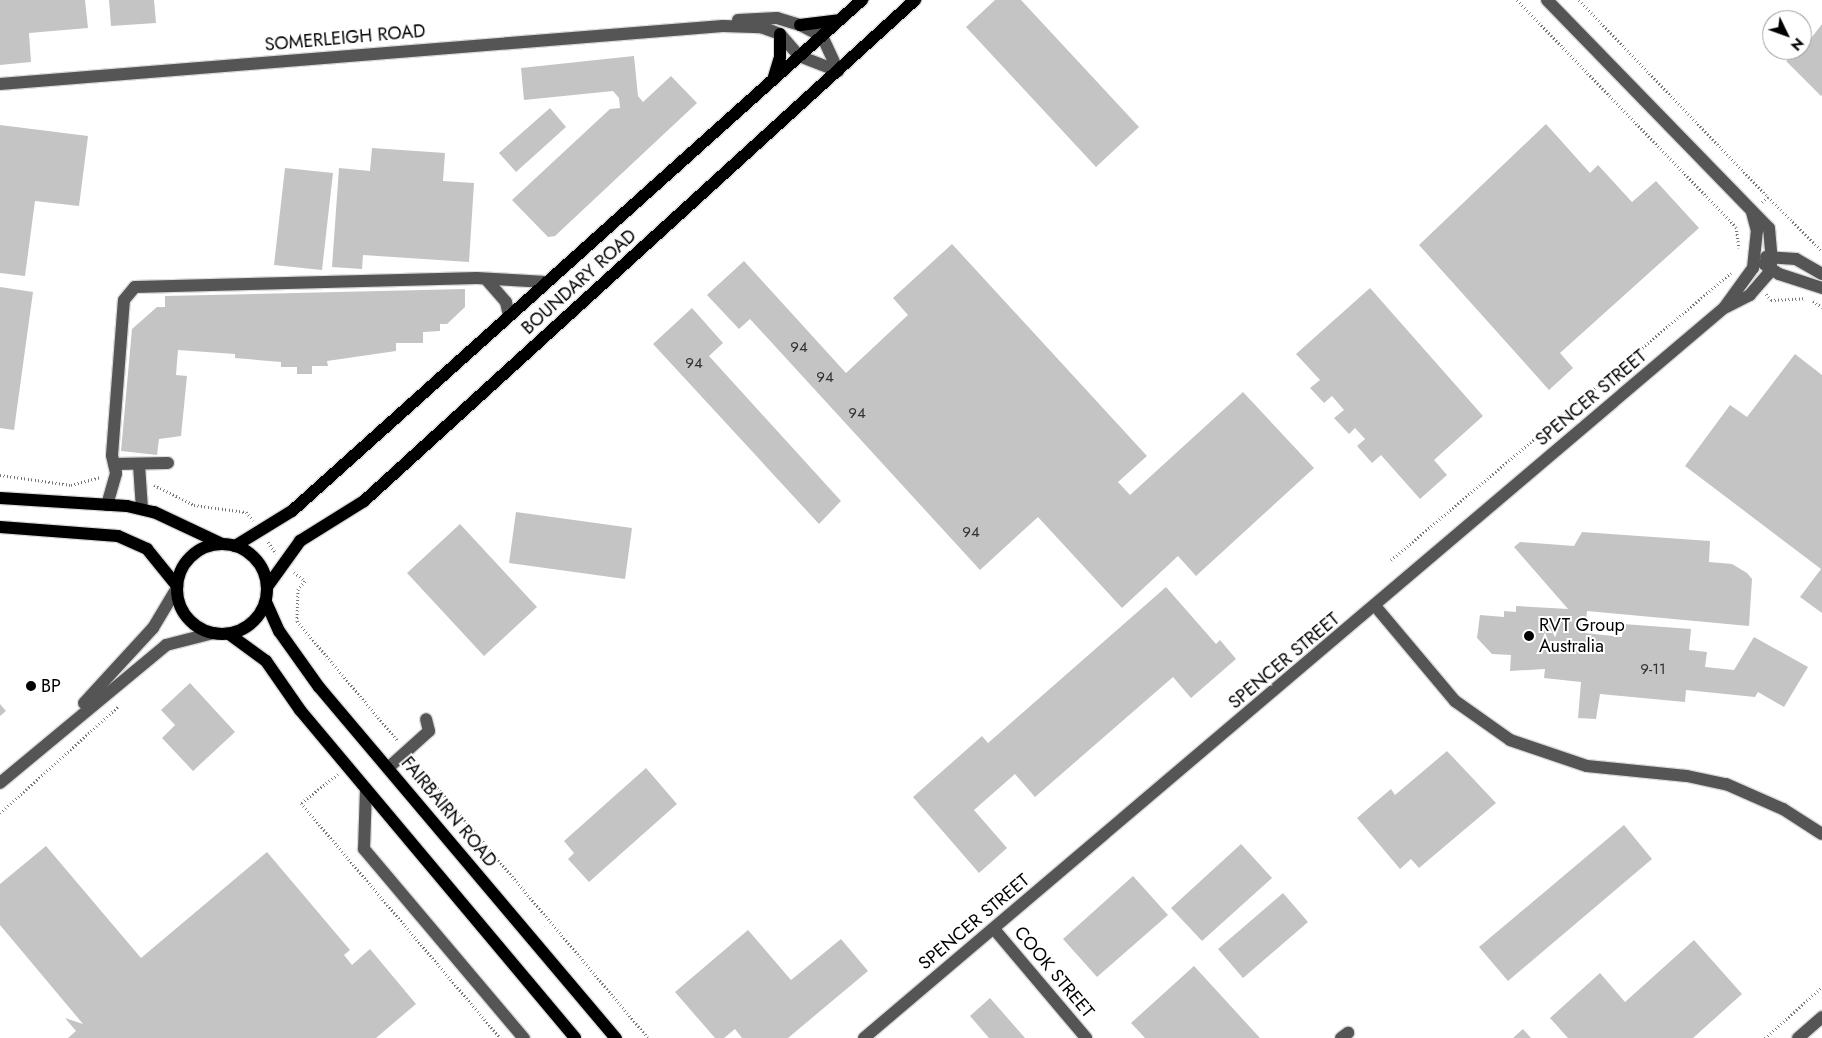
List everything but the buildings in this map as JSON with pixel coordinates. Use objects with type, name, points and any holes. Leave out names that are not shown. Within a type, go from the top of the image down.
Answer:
[{"type":"main road","name":"BOUNDARY ROAD","points":[[235,546],[292,511],[862,0]]},
{"type":"main road","name":"BOUNDARY ROAD","points":[[267,587],[283,561],[300,541],[364,501],[915,0]]},
{"type":"main road","points":[[800,25],[839,20]]},
{"type":"main road","points":[[773,80],[780,57],[780,34]]},
{"type":"main road","points":[[0,498],[142,509],[222,544],[235,546],[258,561],[267,587],[266,602],[254,621],[229,634],[213,633],[187,617],[177,587],[147,549],[118,536],[0,527]]},
{"type":"main road","points":[[177,587],[192,556],[222,544]]},
{"type":"main road","name":"FAIRBAIRN ROAD","points":[[266,602],[300,662],[616,1038]]},
{"type":"main road","points":[[229,634],[266,661],[366,789],[575,1038]]},
{"type":"street","points":[[1547,0],[1769,228],[1771,262],[1760,287]]},
{"type":"street","name":"SOMERLEIGH ROAD","points":[[694,27],[758,17],[800,25],[822,36]]},
{"type":"street","name":"SOMERLEIGH ROAD","points":[[0,84],[694,27],[749,26],[780,34]]},
{"type":"street","points":[[780,34],[799,56],[838,71]]},
{"type":"street","points":[[822,36],[838,71]]},
{"type":"street","name":"SPENCER STREET","points":[[1724,308],[1748,276],[1756,258],[1752,212]]},
{"type":"street","points":[[1756,258],[1771,262],[1822,288]]},
{"type":"street","points":[[1771,262],[1796,259],[1822,274]]},
{"type":"street","points":[[486,279],[506,302],[509,316]]},
{"type":"street","points":[[107,505],[115,478],[114,464],[124,300],[135,287],[486,279],[546,282]]},
{"type":"street","name":"SPENCER STREET","points":[[864,1038],[1376,607],[1724,308],[1760,287]]},
{"type":"street","points":[[114,464],[139,465],[168,462]]},
{"type":"street","points":[[139,465],[138,480],[142,509]]},
{"type":"street","points":[[74,717],[153,628],[177,587]]},
{"type":"street","points":[[1376,607],[1455,701],[1510,740],[1587,766],[1687,776],[1726,784],[1783,809],[1822,834]]},
{"type":"street","points":[[0,783],[74,717],[166,645],[213,633]]},
{"type":"street","points":[[388,768],[429,731],[426,719]]},
{"type":"street","points":[[366,789],[364,849],[524,1038]]},
{"type":"street","name":"COOK STREET","points":[[994,929],[1086,1038]]},
{"type":"street","points":[[1798,1038],[1822,1017]]},
{"type":"path","points":[[1517,0],[1736,227],[1739,255]]},
{"type":"path","points":[[1578,0],[1822,251]]},
{"type":"path","points":[[1752,212],[1768,197]]},
{"type":"path","points":[[1391,560],[1737,266],[1748,276]]},
{"type":"path","points":[[1760,287],[1771,300],[1809,298],[1822,307]]},
{"type":"path","points":[[0,475],[71,485],[92,477],[115,478]]},
{"type":"path","points":[[138,480],[194,504],[246,512],[283,561],[305,580],[298,589],[297,621],[648,1038]]},
{"type":"path","points":[[0,813],[119,706]]},
{"type":"path","points":[[1765,1038],[1822,987]]},
{"type":"place","name":"RVT Group Australia","points":[[1529,636]]},
{"type":"place","name":"BP","points":[[31,686]]}]
